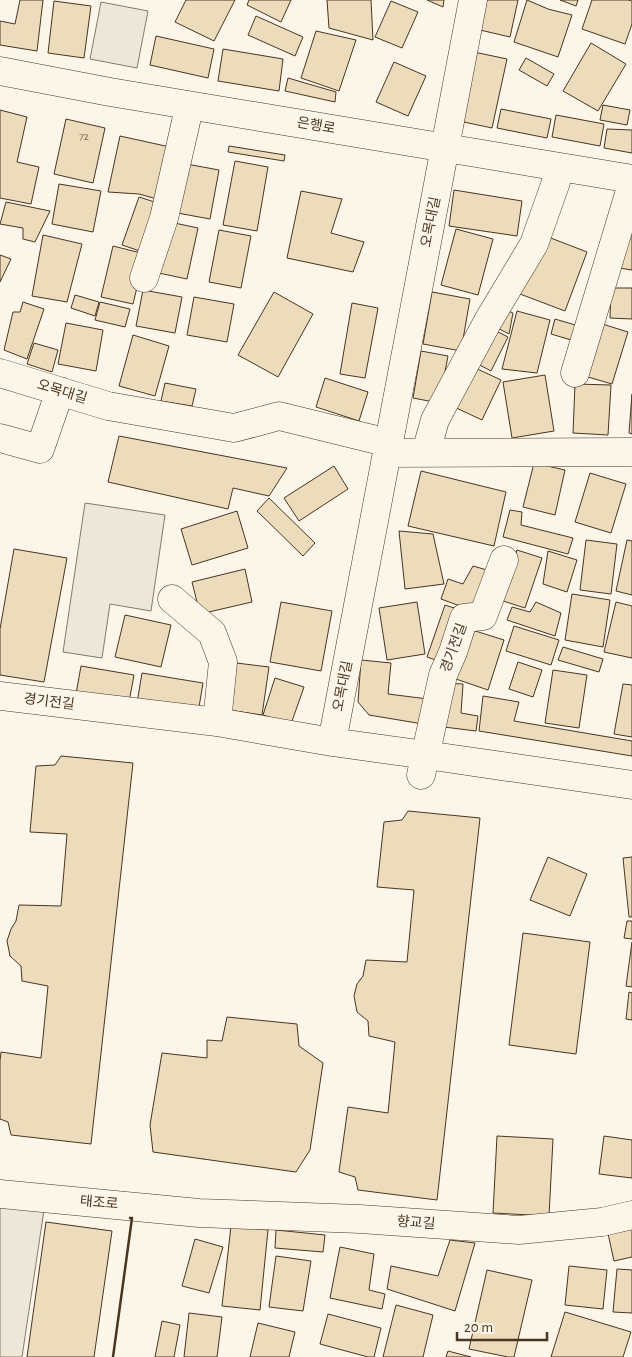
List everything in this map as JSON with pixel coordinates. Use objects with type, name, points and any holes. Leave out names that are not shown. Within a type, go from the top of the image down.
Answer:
[{"type":"street","name":"오목대길","points":[[332,742],[473,0]]},
{"type":"street","name":"은행로","points":[[0,71],[445,148],[631,187],[575,373]]},
{"type":"street","points":[[144,278],[164,218],[187,117]]},
{"type":"street","points":[[426,452],[435,420],[488,321],[534,244],[556,182]]},
{"type":"street","name":"오목대길","points":[[0,373],[108,406],[234,428],[279,416],[388,448],[426,452],[632,452]]},
{"type":"street","points":[[0,438],[40,448],[60,391]]},
{"type":"street","name":"경기전길","points":[[423,765],[443,675],[464,618],[483,616],[504,560]]},
{"type":"street","points":[[172,599],[212,632],[222,662],[217,722]]},
{"type":"street","name":"경기전길","points":[[0,696],[217,722],[332,742],[423,765],[632,785]]},
{"type":"street","name":"태조로","points":[[0,1194],[199,1213]]},
{"type":"street","name":"향교길","points":[[199,1213],[360,1219],[519,1230],[602,1222],[632,1215]]},
{"type":"shaded area","points":[[101,2],[148,11],[137,68],[90,59]]},
{"type":"shaded area","points":[[85,503],[165,515],[151,611],[110,604],[102,658],[63,652]]},
{"type":"shaded area","points":[[0,1206],[44,1210],[22,1357],[0,1357]]},
{"type":"building","points":[[20,0],[43,0],[37,51],[0,45],[0,21],[15,24]]},
{"type":"building","points":[[186,0],[235,0],[214,41],[175,22]]},
{"type":"building","points":[[249,0],[291,0],[281,22],[247,5]]},
{"type":"building","points":[[327,0],[371,0],[373,40],[329,28]]},
{"type":"building","points":[[427,0],[444,0],[443,7]]},
{"type":"building","points":[[486,0],[518,0],[510,37],[480,30]]},
{"type":"building","points":[[527,0],[548,9],[572,15],[558,57],[514,42]]},
{"type":"building","points":[[560,0],[578,0],[576,6]]},
{"type":"building","points":[[592,0],[632,1],[632,24],[625,44],[582,29]]},
{"type":"building","points":[[54,1],[91,6],[84,58],[48,53]]},
{"type":"building","points":[[391,1],[418,12],[402,48],[375,37]]},
{"type":"building","points":[[256,16],[303,37],[295,56],[248,35]]},
{"type":"building","points":[[316,31],[356,40],[339,91],[301,78]]},
{"type":"building","points":[[156,36],[214,49],[208,78],[150,65]]},
{"type":"building","points":[[591,43],[626,64],[598,111],[563,91]]},
{"type":"building","points":[[223,49],[283,59],[279,91],[218,81]]},
{"type":"building","points":[[474,52],[507,59],[492,128],[459,121]]},
{"type":"building","points":[[526,58],[554,74],[547,86],[519,70]]},
{"type":"building","points":[[394,62],[426,76],[408,116],[376,102]]},
{"type":"building","points":[[288,78],[336,92],[335,102],[285,91]]},
{"type":"building","points":[[603,105],[630,110],[627,125],[600,120]]},
{"type":"building","points":[[501,109],[551,119],[547,138],[497,128]]},
{"type":"building","points":[[0,110],[27,117],[17,162],[39,167],[31,204],[0,198]]},
{"type":"building","points":[[556,115],[604,124],[600,146],[552,137]]},
{"type":"building","points":[[66,119],[105,128],[93,183],[54,174]]},
{"type":"building","points":[[607,129],[632,130],[632,153],[604,148]]},
{"type":"building","points":[[120,136],[170,147],[157,199],[139,194],[108,192]]},
{"type":"building","points":[[229,146],[285,155],[284,161],[228,152]]},
{"type":"building","points":[[235,161],[268,167],[257,231],[223,225]]},
{"type":"building","points":[[181,163],[219,170],[210,219],[172,212]]},
{"type":"building","points":[[59,184],[101,191],[93,232],[52,224]]},
{"type":"building","points":[[454,190],[522,201],[517,236],[449,226]]},
{"type":"building","points":[[301,191],[342,199],[331,233],[364,242],[353,272],[287,258]]},
{"type":"building","points":[[139,197],[164,205],[149,254],[122,245]]},
{"type":"building","points":[[6,202],[50,211],[35,242],[23,239],[23,228],[0,224]]},
{"type":"building","points":[[165,221],[198,228],[187,279],[154,272]]},
{"type":"building","points":[[456,229],[493,239],[478,295],[441,285]]},
{"type":"building","points":[[219,230],[251,236],[241,288],[209,282]]},
{"type":"building","points":[[632,230],[632,270],[619,268]]},
{"type":"building","points":[[43,235],[82,244],[67,302],[32,296]]},
{"type":"building","points":[[543,235],[587,252],[565,311],[520,294]]},
{"type":"building","points":[[113,246],[145,254],[133,304],[101,297]]},
{"type":"building","points":[[0,255],[11,259],[0,282]]},
{"type":"building","points":[[611,288],[632,288],[632,319],[610,318]]},
{"type":"building","points":[[143,290],[182,297],[175,333],[136,326]]},
{"type":"building","points":[[274,292],[313,314],[278,377],[238,355]]},
{"type":"building","points":[[432,292],[470,299],[461,351],[423,344]]},
{"type":"building","points":[[75,295],[99,302],[95,316],[71,308]]},
{"type":"building","points":[[194,297],[234,304],[227,342],[187,335]]},
{"type":"building","points":[[23,302],[44,309],[27,359],[4,350],[13,312],[20,312]]},
{"type":"building","points":[[100,302],[130,309],[125,327],[95,320]]},
{"type":"building","points":[[352,303],[378,308],[365,378],[340,374]]},
{"type":"building","points":[[497,306],[513,313],[509,334],[490,324]]},
{"type":"building","points":[[517,311],[550,320],[537,373],[502,369]]},
{"type":"building","points":[[555,319],[582,327],[578,342],[551,334]]},
{"type":"building","points":[[596,322],[628,332],[612,384],[581,375]]},
{"type":"building","points":[[66,323],[103,330],[96,371],[58,364]]},
{"type":"building","points":[[488,327],[508,337],[491,371],[472,361]]},
{"type":"building","points":[[133,335],[169,346],[155,396],[119,386]]},
{"type":"building","points":[[34,343],[58,350],[52,372],[27,364]]},
{"type":"building","points":[[421,351],[448,356],[439,403],[413,398]]},
{"type":"building","points":[[469,365],[501,380],[482,420],[450,405]]},
{"type":"building","points":[[545,375],[554,431],[512,438],[503,382]]},
{"type":"building","points":[[325,378],[368,392],[359,421],[316,407]]},
{"type":"building","points":[[165,383],[196,389],[192,406],[161,401]]},
{"type":"building","points":[[575,384],[611,385],[608,435],[573,433]]},
{"type":"building","points":[[632,394],[632,434],[629,433]]},
{"type":"building","points":[[119,436],[287,468],[269,496],[233,488],[228,509],[108,482]]},
{"type":"building","points":[[534,463],[565,470],[555,515],[523,507]]},
{"type":"building","points":[[334,466],[348,489],[299,521],[284,498]]},
{"type":"building","points":[[421,471],[506,492],[494,546],[408,526]]},
{"type":"building","points":[[590,473],[626,484],[611,533],[575,522]]},
{"type":"building","points":[[269,498],[315,543],[303,556],[257,511]]},
{"type":"building","points":[[510,510],[522,512],[521,525],[573,538],[568,554],[503,537]]},
{"type":"building","points":[[237,511],[248,548],[192,565],[181,529]]},
{"type":"building","points":[[399,531],[433,534],[444,584],[405,589]]},
{"type":"building","points":[[586,540],[617,544],[611,594],[580,590]]},
{"type":"building","points":[[627,540],[632,541],[632,595],[616,591]]},
{"type":"building","points":[[14,549],[67,558],[44,682],[0,675],[0,629]]},
{"type":"building","points":[[517,550],[542,558],[525,608],[500,600]]},
{"type":"building","points":[[548,551],[577,560],[567,592],[543,584]]},
{"type":"building","points":[[473,566],[494,572],[479,613],[441,599],[448,579],[463,584]]},
{"type":"building","points":[[245,569],[252,602],[200,614],[192,582]]},
{"type":"building","points":[[572,594],[610,600],[603,647],[565,640]]},
{"type":"building","points":[[281,602],[332,611],[321,671],[270,662]]},
{"type":"building","points":[[417,602],[425,654],[387,660],[379,608]]},
{"type":"building","points":[[536,602],[561,613],[555,636],[507,620],[512,607],[530,612]]},
{"type":"building","points":[[616,602],[632,606],[632,658],[604,652]]},
{"type":"building","points":[[445,605],[463,611],[444,663],[427,657]]},
{"type":"building","points":[[125,615],[171,625],[161,667],[115,657]]},
{"type":"building","points":[[514,626],[559,640],[551,665],[506,651]]},
{"type":"building","points":[[469,629],[504,640],[488,690],[453,678]]},
{"type":"building","points":[[563,647],[603,659],[599,672],[558,660]]},
{"type":"building","points":[[361,660],[391,663],[388,694],[428,699],[423,724],[369,715],[358,702]]},
{"type":"building","points":[[228,662],[269,667],[262,715],[222,709]]},
{"type":"building","points":[[518,662],[542,670],[533,697],[509,689]]},
{"type":"building","points":[[81,666],[134,675],[129,702],[76,694]]},
{"type":"building","points":[[553,670],[587,675],[579,728],[545,723]]},
{"type":"building","points":[[142,673],[203,683],[198,713],[137,703]]},
{"type":"building","points":[[275,678],[304,687],[291,724],[263,715]]},
{"type":"building","points":[[445,683],[463,684],[461,713],[478,716],[476,731],[436,726]]},
{"type":"building","points":[[623,684],[632,685],[632,737],[614,734]]},
{"type":"building","points":[[483,696],[519,702],[514,721],[632,741],[632,756],[479,731]]},
{"type":"building","points":[[61,756],[133,763],[91,1144],[11,1135],[8,1122],[0,1119],[1,1052],[41,1058],[48,986],[22,981],[21,966],[10,956],[7,941],[16,921],[19,905],[61,906],[67,834],[30,832],[36,766],[55,765]]},
{"type":"building","points":[[408,811],[480,818],[437,1200],[358,1190],[355,1177],[339,1172],[348,1107],[388,1113],[395,1042],[369,1036],[368,1021],[357,1012],[354,996],[357,984],[363,976],[366,960],[407,962],[414,890],[377,887],[384,822],[402,820]]},
{"type":"building","points":[[548,857],[587,874],[570,916],[530,900]]},
{"type":"building","points":[[632,857],[632,917],[629,917],[623,858]]},
{"type":"building","points":[[627,921],[632,921],[632,939],[624,938]]},
{"type":"building","points":[[523,933],[590,942],[576,1054],[509,1045]]},
{"type":"building","points":[[632,942],[632,987],[626,986]]},
{"type":"building","points":[[629,992],[632,993],[632,1020],[626,1019]]},
{"type":"building","points":[[227,1017],[297,1024],[299,1046],[323,1063],[310,1150],[296,1172],[153,1152],[150,1125],[162,1053],[207,1058],[207,1040],[222,1041]]},
{"type":"building","points":[[497,1136],[553,1139],[549,1216],[493,1213]]},
{"type":"building","points":[[604,1136],[632,1140],[632,1178],[599,1174]]},
{"type":"building","points":[[46,1222],[112,1231],[94,1357],[27,1357]]},
{"type":"building","points":[[632,1224],[632,1257],[614,1261],[607,1229]]},
{"type":"building","points":[[231,1226],[268,1230],[260,1310],[222,1306]]},
{"type":"building","points":[[276,1230],[325,1235],[323,1252],[275,1248]]},
{"type":"building","points":[[195,1239],[223,1247],[209,1293],[182,1286]]},
{"type":"building","points":[[450,1240],[475,1243],[455,1311],[387,1289],[391,1266],[438,1276]]},
{"type":"building","points":[[340,1247],[374,1254],[369,1290],[385,1294],[382,1309],[330,1298]]},
{"type":"building","points":[[276,1256],[311,1261],[303,1311],[269,1307]]},
{"type":"building","points":[[569,1266],[607,1270],[603,1309],[565,1305]]},
{"type":"building","points":[[617,1269],[632,1270],[632,1313],[613,1312]]},
{"type":"building","points":[[487,1270],[532,1280],[514,1357],[469,1349]]},
{"type":"building","points":[[396,1305],[433,1315],[423,1357],[383,1357]]},
{"type":"building","points":[[565,1312],[631,1332],[623,1357],[551,1357]]},
{"type":"building","points":[[189,1313],[222,1317],[217,1357],[184,1357]]},
{"type":"building","points":[[328,1314],[381,1328],[374,1357],[320,1344]]},
{"type":"building","points":[[162,1321],[180,1325],[174,1357],[155,1357]]},
{"type":"building","points":[[258,1323],[295,1332],[289,1357],[250,1357]]},
{"type":"building","points":[[448,1351],[471,1357],[446,1357]]},
{"type":"fence","points":[[113,1357],[132,1218],[130,1218]]},
{"type":"wall","points":[[113,1357],[132,1218],[130,1218]]}]
